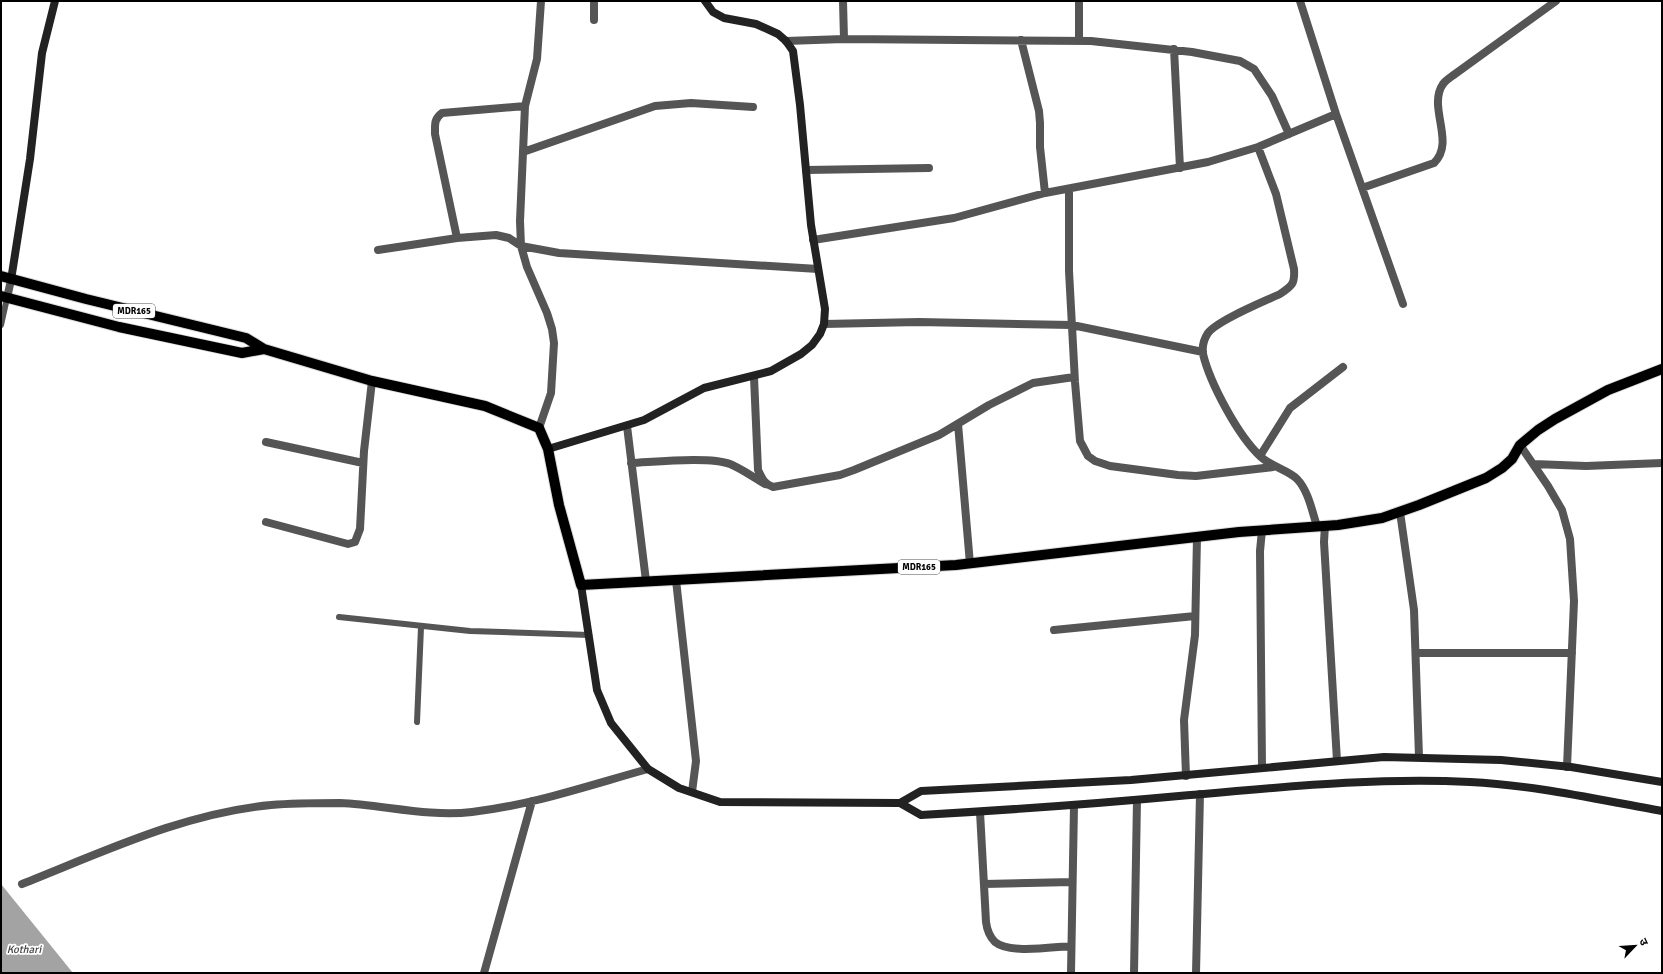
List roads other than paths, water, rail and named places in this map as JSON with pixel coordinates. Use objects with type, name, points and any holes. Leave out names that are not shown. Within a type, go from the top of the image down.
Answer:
[{"type":"main road","name":"MDR165","points":[[1,276],[11,280],[246,338],[264,349],[372,381],[485,406],[539,428]]},
{"type":"main road","name":"MDR165","points":[[4,297],[119,327],[242,352],[264,349]]},
{"type":"main road","name":"MDR165","points":[[581,585],[970,564],[1197,537],[1262,530],[1321,526],[1382,518],[1486,478],[1502,468],[1512,459],[1520,445],[1538,430],[1608,390],[1662,369]]},
{"type":"main road","points":[[539,428],[548,449],[559,505],[581,585]]},
{"type":"street","points":[[4,297],[11,280],[30,159],[42,53],[55,1]]},
{"type":"street","points":[[539,428],[551,393],[554,343],[552,329],[547,313],[527,267],[521,246],[520,221],[525,106],[537,59],[541,1]]},
{"type":"street","points":[[594,1],[594,20]]},
{"type":"street","points":[[548,449],[627,426],[660,413],[704,388],[719,383],[754,377],[770,371],[801,354],[812,345],[820,334],[824,324],[825,309],[814,240],[793,52],[786,41],[778,34],[756,24],[724,18],[713,12],[705,1]]},
{"type":"street","points":[[843,1],[844,39]]},
{"type":"street","points":[[1079,1],[1079,41]]},
{"type":"street","points":[[1300,1],[1336,114],[1403,304]]},
{"type":"street","points":[[1362,188],[1434,163],[1441,157],[1443,146],[1438,97],[1443,84],[1556,1]]},
{"type":"street","points":[[786,41],[844,39],[1079,41],[1174,49],[1240,61],[1254,69],[1272,96],[1289,134]]},
{"type":"street","points":[[1021,40],[1039,111],[1044,193]]},
{"type":"street","points":[[1174,49],[1180,168]]},
{"type":"street","points":[[523,152],[655,106],[691,103],[753,107]]},
{"type":"street","points":[[457,238],[435,134],[435,123],[437,117],[442,113],[525,106]]},
{"type":"street","points":[[814,240],[954,218],[1044,193],[1180,168],[1258,147],[1336,114]]},
{"type":"street","points":[[1258,147],[1276,194],[1294,269],[1295,280],[1289,288],[1280,294],[1215,326],[1204,341],[1203,352],[1211,375],[1230,416],[1245,439],[1260,456],[1273,467],[1287,472],[1297,478],[1304,489],[1321,526],[1324,542],[1338,761]]},
{"type":"street","points":[[806,170],[929,168]]},
{"type":"street","points":[[1069,189],[1069,271],[1074,377],[1080,442],[1088,456],[1095,461],[1110,466],[1196,476],[1273,467]]},
{"type":"street","points":[[378,250],[457,238],[496,236],[509,238],[521,246],[559,252],[818,270]]},
{"type":"street","points":[[824,324],[919,322],[1072,325],[1203,352]]},
{"type":"street","points":[[1260,456],[1290,408],[1343,367]]},
{"type":"street","points":[[754,377],[758,470],[768,485]]},
{"type":"street","points":[[631,463],[693,460],[720,462],[729,464],[773,487],[781,486],[847,472],[939,435],[989,405],[1033,383],[1074,377]]},
{"type":"street","points":[[266,522],[348,544],[355,542],[360,529],[363,463],[372,381]]},
{"type":"street","points":[[958,424],[970,564]]},
{"type":"street","points":[[627,426],[646,581]]},
{"type":"street","points":[[266,442],[363,463]]},
{"type":"street","points":[[1520,445],[1534,464],[1562,510],[1570,539],[1574,601],[1567,766]]},
{"type":"street","points":[[1534,464],[1586,466],[1662,463]]},
{"type":"street","points":[[1400,512],[1411,578],[1416,653],[1419,757]]},
{"type":"street","points":[[1262,530],[1260,551],[1262,767]]},
{"type":"street","points":[[1186,776],[1184,720],[1195,616],[1197,537]]},
{"type":"street","points":[[676,580],[696,761],[692,792]]},
{"type":"street","points":[[581,585],[597,690],[611,722],[648,769],[679,788],[720,802],[900,803],[921,815],[1074,806],[1339,783],[1471,782],[1549,791],[1662,811]]},
{"type":"street","points":[[1054,630],[1195,616]]},
{"type":"street","points":[[1416,653],[1572,653]]},
{"type":"street","points":[[900,803],[921,791],[1186,776],[1262,767],[1419,757],[1501,760],[1567,766],[1662,782]]},
{"type":"street","points":[[22,884],[176,824],[213,814],[272,805],[340,803],[418,811],[471,812],[532,801],[648,769]]},
{"type":"street","points":[[1196,973],[1200,794]]},
{"type":"street","points":[[1134,973],[1137,800]]},
{"type":"street","points":[[484,973],[532,801]]},
{"type":"street","points":[[1071,973],[1074,806]]},
{"type":"street","points":[[980,812],[987,927],[991,938],[996,943],[1012,948],[1071,946]]},
{"type":"street","points":[[984,884],[1072,882]]},
{"type":"lane","points":[[1,325],[4,297]]},
{"type":"lane","points":[[339,617],[421,627],[492,633],[589,635]]},
{"type":"lane","points":[[417,722],[421,627]]},
{"type":"water","name":"Kothari","points":[[1,884],[73,973],[1,973]]}]
